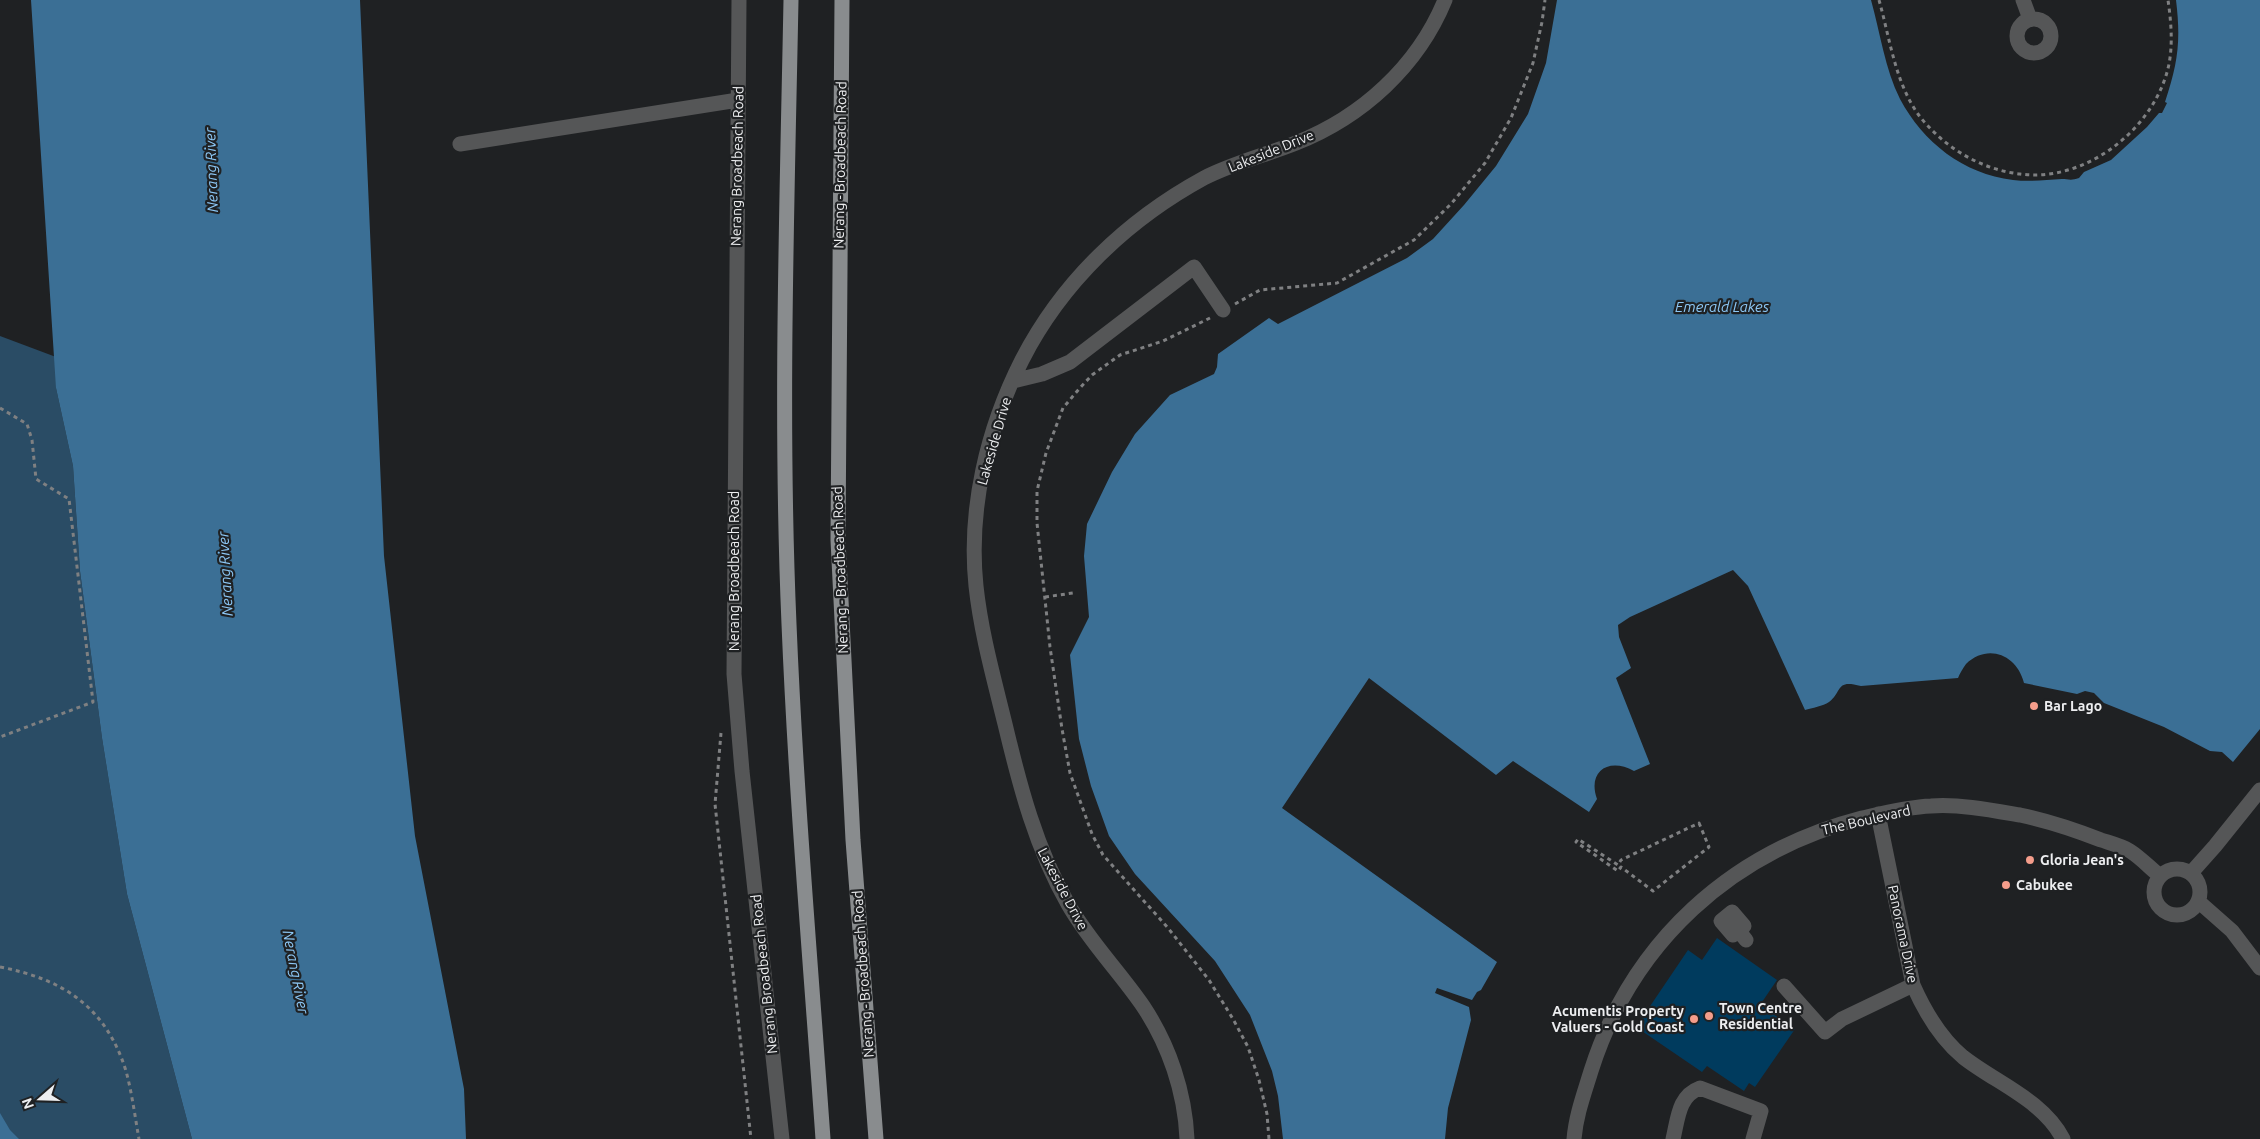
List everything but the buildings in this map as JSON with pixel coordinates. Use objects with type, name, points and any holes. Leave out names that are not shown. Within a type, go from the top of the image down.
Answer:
[{"type":"main road","points":[[791,0],[786,365],[789,623],[823,1139]]},
{"type":"main road","name":"Nerang - Broadbeach Road","points":[[842,0],[838,540],[852,820],[876,1139]]},
{"type":"street","name":"Nerang Broadbeach Road","points":[[739,0],[734,674],[742,771],[782,1139]]},
{"type":"street","name":"Lakeside Drive","points":[[1187,1139],[1181,1093],[1158,1032],[1144,1008],[1087,935],[1069,906],[1040,850],[1013,760],[986,646],[976,582],[977,512],[980,484],[988,449],[1003,403],[1013,380],[1037,333],[1066,291],[1125,230],[1160,204],[1207,176],[1297,142],[1335,125],[1370,102],[1398,74],[1420,45],[1440,14],[1445,0]]},
{"type":"street","points":[[2023,0],[2030,20]]},
{"type":"street","points":[[460,144],[738,100]]},
{"type":"street","points":[[1013,380],[1042,374],[1070,362],[1194,267],[1223,310]]},
{"type":"street","points":[[2190,872],[2215,846],[2260,790]]},
{"type":"street","name":"The Boulevard","points":[[1574,1139],[1576,1119],[1599,1047],[1621,998],[1646,960],[1674,927],[1737,872],[1790,842],[1832,826],[1878,814],[1931,806],[1990,810],[2053,822],[2130,850],[2160,876]]},
{"type":"street","name":"Panorama Drive","points":[[1878,814],[1913,985],[1924,1010],[1938,1031],[1963,1057],[2021,1094],[2057,1127],[2063,1139]]},
{"type":"street","points":[[2175,869],[2190,872],[2196,878],[2200,888],[2198,901],[2189,912],[2181,915],[2169,914],[2162,909],[2155,897],[2154,890],[2160,876],[2175,869]]},
{"type":"street","points":[[1709,896],[1727,916],[1721,921],[1733,935],[1742,935]]},
{"type":"street","points":[[2198,901],[2232,931],[2260,968]]},
{"type":"street","points":[[1784,986],[1825,1032],[1842,1019],[1913,985]]},
{"type":"street","points":[[1673,1139],[1682,1103],[1690,1091],[1700,1088],[1762,1111],[1753,1139]]},
{"type":"path","points":[[1269,1139],[1267,1114],[1259,1080],[1248,1047],[1233,1019],[1209,980],[1168,928],[1103,854],[1092,834],[1070,773],[1050,647],[1037,523],[1037,491],[1046,453],[1064,408],[1092,375],[1120,355],[1163,341],[1260,290],[1313,287],[1337,283],[1414,240],[1450,204],[1485,163],[1511,118],[1533,63],[1542,22],[1544,0]]},
{"type":"path","points":[[1879,0],[1902,83],[1910,102],[1927,125],[1951,148],[1960,153],[1986,166],[2022,175],[2047,173],[2082,165],[2108,153],[2133,132],[2148,113],[2162,87],[2169,64],[2172,36],[2168,0]]},
{"type":"path","points":[[0,408],[27,424],[32,440],[36,479],[69,499],[92,702],[0,737]]},
{"type":"path","points":[[1045,597],[1073,593]]},
{"type":"path","points":[[1699,823],[1709,847],[1702,852],[1653,891],[1621,867],[1618,871],[1576,842],[1578,838],[1618,865],[1621,860],[1699,823]]},
{"type":"path","points":[[0,967],[54,982],[77,997],[93,1013],[106,1030],[121,1058],[126,1073],[139,1139]]},
{"type":"shaded area","points":[[0,336],[56,357],[56,388],[73,466],[80,571],[102,738],[127,894],[192,1139],[0,1139]]},
{"type":"water","name":"Nerang River","points":[[31,0],[360,0],[384,556],[415,836],[464,1089],[466,1139],[192,1139],[127,894],[102,738],[80,571],[73,466],[56,388]]},
{"type":"water","name":"Emerald Lakes","points":[[1557,0],[1871,0],[1895,87],[1909,115],[1920,129],[1946,153],[1977,171],[2013,180],[2038,181],[2079,178],[2084,172],[2111,160],[2147,127],[2159,113],[2162,113],[2167,103],[2165,102],[2176,63],[2178,28],[2176,0],[2260,0],[2260,729],[2233,762],[2222,752],[2210,751],[2164,727],[2104,703],[2094,693],[2085,691],[2077,694],[2024,683],[2015,665],[2001,655],[1992,653],[1983,654],[1966,664],[1958,678],[1861,686],[1847,684],[1840,687],[1829,702],[1805,710],[1748,586],[1733,570],[1630,617],[1618,625],[1619,637],[1631,668],[1616,678],[1650,764],[1634,771],[1616,766],[1602,769],[1595,781],[1597,799],[1589,812],[1513,761],[1496,775],[1369,678],[1282,808],[1497,962],[1481,990],[1477,992],[1472,1000],[1437,988],[1435,993],[1469,1007],[1471,1020],[1448,1108],[1445,1139],[1283,1139],[1278,1096],[1272,1071],[1250,1015],[1215,961],[1135,874],[1109,836],[1091,786],[1079,739],[1070,655],[1089,617],[1084,556],[1087,524],[1112,472],[1135,434],[1170,395],[1214,374],[1217,367],[1218,354],[1269,318],[1278,324],[1407,258],[1433,239],[1464,205],[1496,166],[1528,114],[1546,63]]},
{"type":"water","points":[[0,1113],[10,1130],[19,1139],[0,1139]]},
{"type":"place","name":"Bar Lago","points":[[2034,706]]},
{"type":"place","name":"Gloria Jean's","points":[[2030,860]]},
{"type":"place","name":"Cabukee","points":[[2006,885]]},
{"type":"place","name":"Town Centre Residential","points":[[1709,1016]]},
{"type":"place","name":"Acumentis Property Valuers - Gold Coast","points":[[1694,1019]]}]
